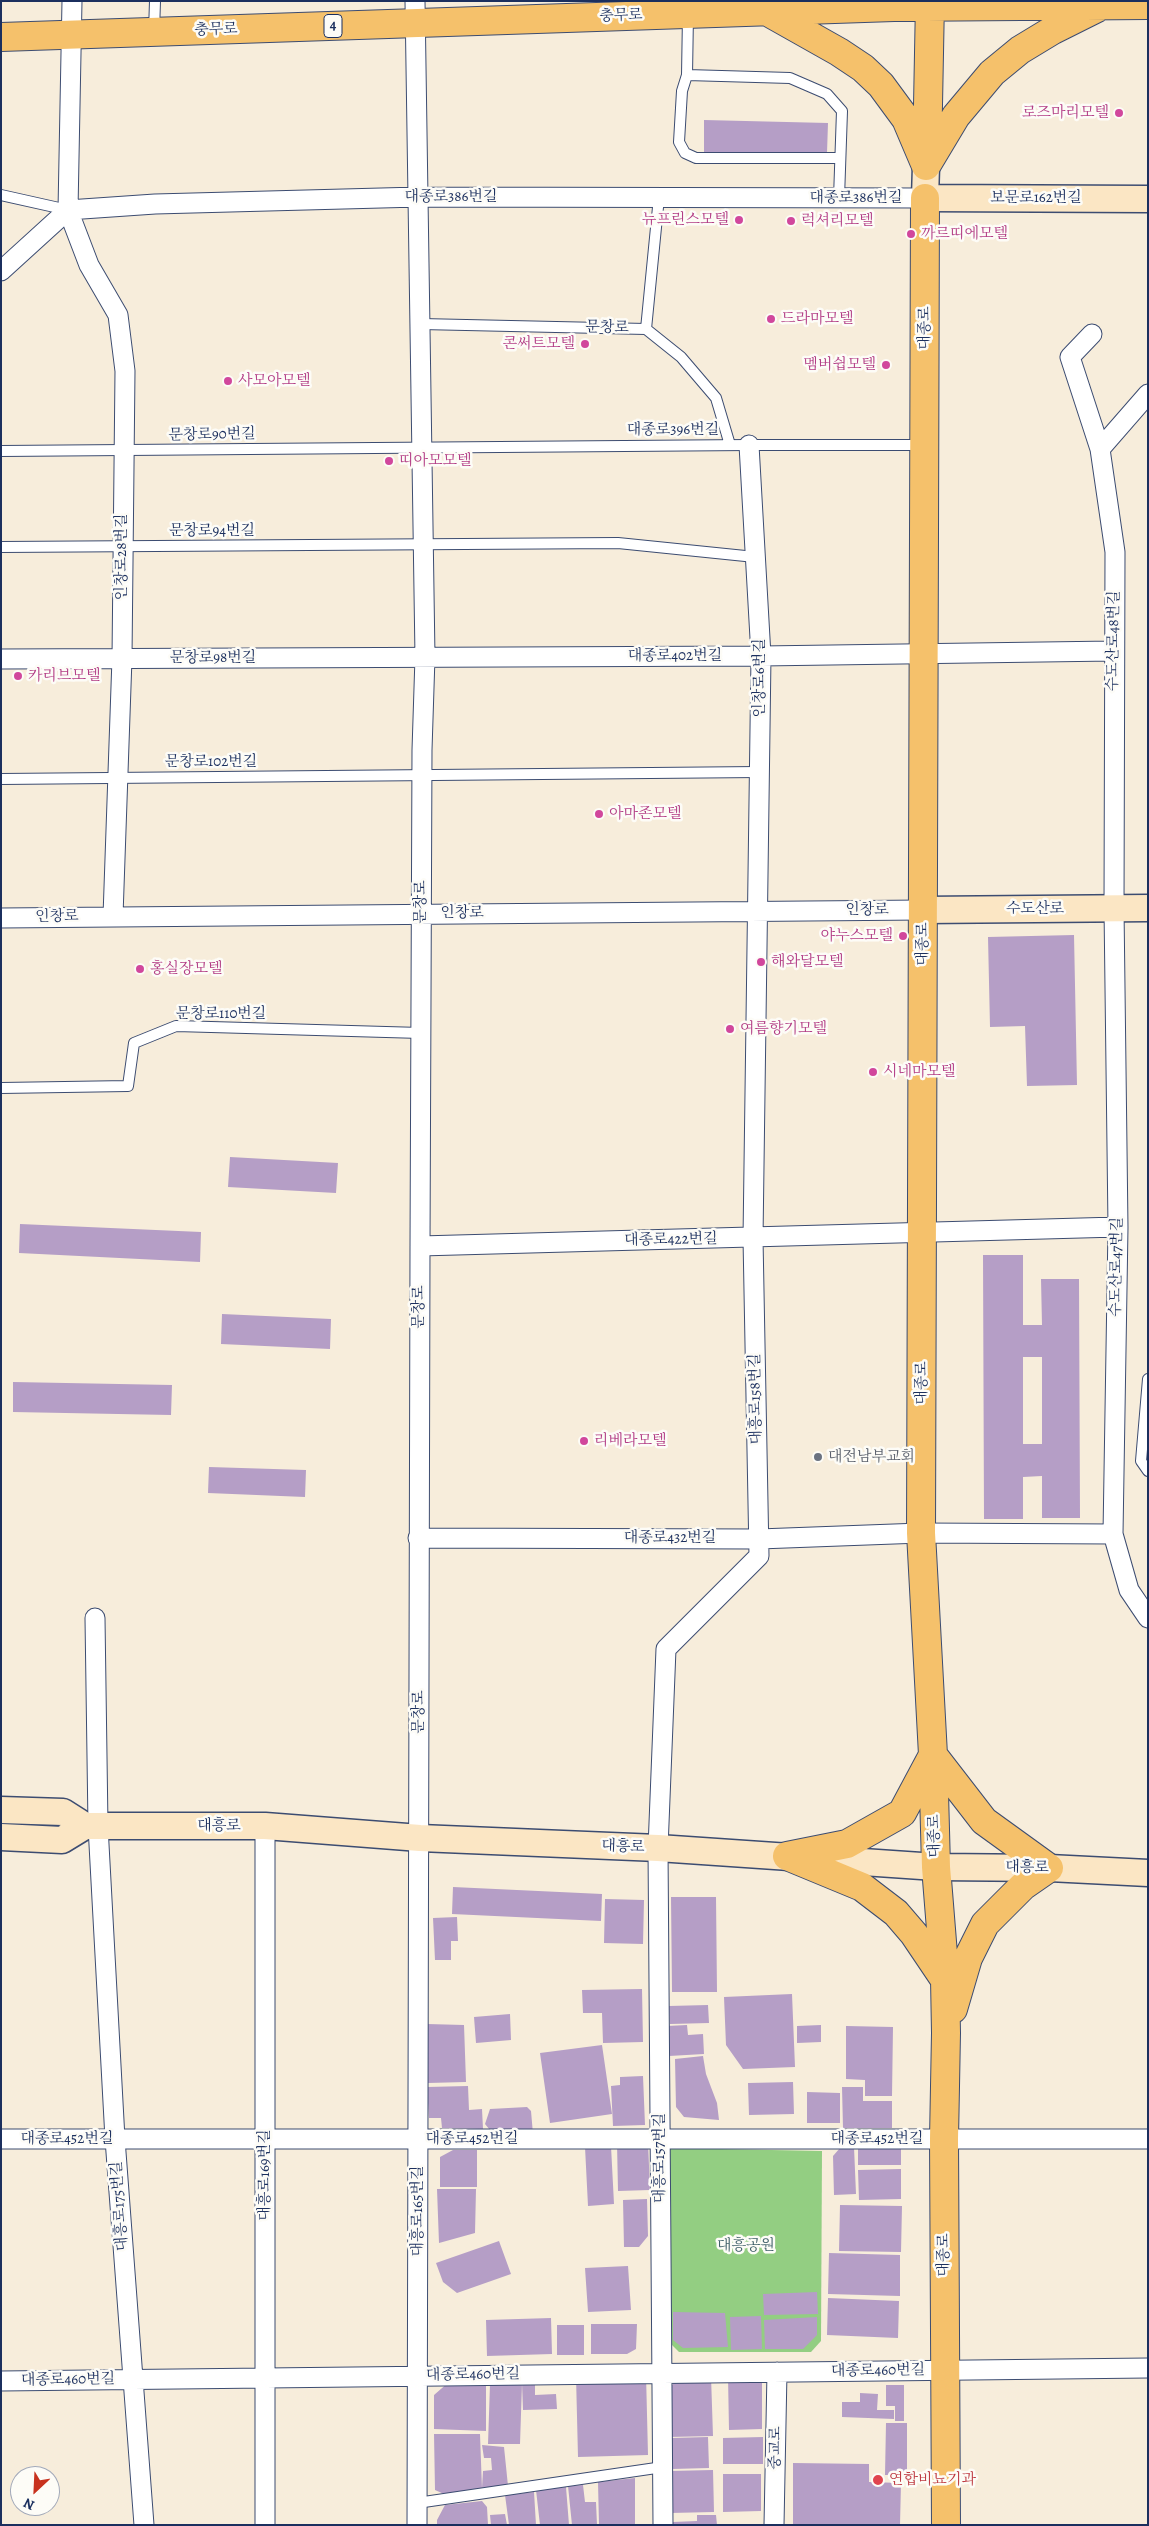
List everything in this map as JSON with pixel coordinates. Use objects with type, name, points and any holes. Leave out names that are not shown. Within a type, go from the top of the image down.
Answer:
[{"type":"main road","name":"충무로","points":[[1,37],[154,33],[415,12],[673,10],[779,6],[930,4],[1096,3],[1148,5]]},
{"type":"main road","points":[[926,166],[956,116],[992,73],[1020,50],[1096,3]]},
{"type":"main road","name":"대종로","points":[[930,4],[925,198],[921,1533],[933,1754],[936,1867],[946,2033],[944,2139],[946,2525]]},
{"type":"main road","points":[[779,6],[839,52],[864,68],[881,85],[906,119],[926,166]]},
{"type":"main road","name":"보문로162번길","points":[[925,198],[1148,199]]},
{"type":"main road","name":"수도산로","points":[[923,910],[1148,908]]},
{"type":"main road","points":[[787,1856],[847,1844],[902,1813],[933,1754],[984,1821],[1049,1868],[1023,1886],[985,1924],[968,1958],[946,2033]]},
{"type":"main road","points":[[1,1810],[64,1812],[91,1826]]},
{"type":"main road","points":[[1,1837],[62,1840],[91,1826]]},
{"type":"main road","name":"대흥로","points":[[91,1826],[265,1826],[420,1838],[658,1848],[936,1867],[1049,1868],[1148,1874]]},
{"type":"main road","points":[[787,1856],[862,1887],[896,1913],[914,1934],[944,1979]]},
{"type":"street","points":[[1,271],[68,210],[72,1]]},
{"type":"street","name":"문창로","points":[[415,12],[425,657],[422,775],[418,1538],[420,1838]]},
{"type":"street","name":"대종로386번길","points":[[68,210],[155,204],[419,197],[925,198]]},
{"type":"street","name":"인창로28번길","points":[[68,210],[89,264],[118,315],[125,371],[122,658],[113,916]]},
{"type":"street","points":[[1092,334],[1070,357],[1100,449]]},
{"type":"street","points":[[1100,449],[1148,394]]},
{"type":"street","name":"인창로6번길","points":[[749,445],[761,656],[758,911]]},
{"type":"street","name":"수도산로48번길","points":[[1100,449],[1115,552],[1113,651],[1114,908]]},
{"type":"street","points":[[924,654],[1113,651]]},
{"type":"street","name":"대종로402번길","points":[[425,657],[924,654]]},
{"type":"street","name":"문창로98번길","points":[[1,659],[425,657]]},
{"type":"street","name":"수도산로47번길","points":[[1114,908],[1118,1227],[1114,1534],[1129,1590],[1148,1618]]},
{"type":"street","name":"인창로","points":[[1,918],[923,910]]},
{"type":"street","name":"대흥로158번길","points":[[658,1848],[666,1649],[759,1556],[753,1238],[758,911]]},
{"type":"street","points":[[922,1234],[1118,1227]]},
{"type":"street","name":"대종로422번길","points":[[420,1246],[922,1234]]},
{"type":"street","points":[[921,1533],[1114,1534]]},
{"type":"street","name":"대종로432번길","points":[[418,1538],[758,1539],[921,1533]]},
{"type":"street","points":[[91,1826],[95,1618]]},
{"type":"street","name":"대흥로175번길","points":[[91,1826],[144,2525]]},
{"type":"street","name":"대흥로169번길","points":[[265,1826],[265,2525]]},
{"type":"street","name":"대흥로165번길","points":[[417,2525],[420,1838]]},
{"type":"street","name":"대흥로157번길","points":[[658,1848],[663,2525]]},
{"type":"street","points":[[944,2139],[1148,2139]]},
{"type":"street","name":"대종로452번길","points":[[1,2140],[944,2139]]},
{"type":"street","points":[[944,2370],[1148,2368]]},
{"type":"street","name":"대종로460번길","points":[[1,2381],[944,2370]]},
{"type":"street","name":"중교로","points":[[774,2525],[777,2372]]},
{"type":"lane","points":[[154,33],[155,1]]},
{"type":"lane","points":[[673,10],[687,75],[682,91],[679,142],[685,153],[696,158],[840,158]]},
{"type":"lane","points":[[687,75],[790,78],[827,94],[842,111],[839,198]]},
{"type":"lane","points":[[1,195],[68,210]]},
{"type":"lane","points":[[646,330],[659,197]]},
{"type":"lane","name":"문창로","points":[[421,324],[646,330],[681,357],[716,398],[730,445]]},
{"type":"lane","name":"대종로396번길","points":[[423,447],[924,445]]},
{"type":"lane","name":"문창로90번길","points":[[1,451],[423,447]]},
{"type":"lane","points":[[424,545],[618,544],[755,557]]},
{"type":"lane","name":"문창로94번길","points":[[1,547],[424,545]]},
{"type":"lane","points":[[422,775],[759,772]]},
{"type":"lane","name":"문창로102번길","points":[[1,778],[422,775]]},
{"type":"lane","name":"문창로110번길","points":[[1,1088],[128,1086],[134,1043],[176,1026],[421,1033]]},
{"type":"lane","points":[[1148,1379],[1141,1461],[1148,1471]]},
{"type":"lane","points":[[417,2503],[663,2468]]},
{"type":"green space","name":"대흥공원","points":[[670,2148],[822,2151],[821,2341],[811,2352],[679,2352],[669,2342]]},
{"type":"building","points":[[704,120],[828,123],[827,153],[758,152],[758,163],[704,162]]},
{"type":"building","points":[[1074,935],[1077,1085],[1027,1086],[1025,1026],[990,1027],[988,937]]},
{"type":"building","points":[[230,1157],[338,1163],[336,1193],[228,1187]]},
{"type":"building","points":[[20,1224],[201,1232],[200,1262],[19,1253]]},
{"type":"building","points":[[983,1255],[1023,1255],[1023,1325],[1042,1325],[1041,1279],[1079,1279],[1080,1518],[1042,1518],[1042,1476],[1023,1477],[1023,1519],[984,1519]],"holes":[[[1023,1357],[1042,1357],[1042,1444],[1023,1444]]]},
{"type":"building","points":[[222,1314],[331,1319],[330,1349],[221,1344]]},
{"type":"building","points":[[13,1382],[172,1385],[171,1415],[13,1412]]},
{"type":"building","points":[[209,1467],[306,1470],[305,1497],[208,1493]]},
{"type":"building","points":[[453,1887],[602,1894],[601,1921],[452,1914]]},
{"type":"building","points":[[671,1897],[716,1897],[717,1992],[672,1992]]},
{"type":"building","points":[[605,1899],[644,1900],[643,1944],[604,1943]]},
{"type":"building","points":[[457,1917],[458,1941],[451,1941],[451,1960],[435,1960],[433,1918]]},
{"type":"building","points":[[642,1989],[643,2042],[603,2043],[602,2013],[583,2013],[582,1990]]},
{"type":"building","points":[[792,1994],[795,2067],[743,2069],[726,2045],[724,1997]]},
{"type":"building","points":[[708,2005],[709,2023],[670,2024],[669,2006]]},
{"type":"building","points":[[510,2014],[511,2040],[476,2043],[474,2017]]},
{"type":"building","points":[[427,2024],[464,2025],[466,2082],[428,2083]]},
{"type":"building","points":[[687,2025],[688,2035],[703,2034],[704,2054],[669,2056],[667,2026]]},
{"type":"building","points":[[821,2025],[821,2042],[797,2043],[797,2026]]},
{"type":"building","points":[[846,2026],[893,2027],[892,2096],[865,2096],[865,2080],[846,2079]]},
{"type":"building","points":[[602,2045],[612,2114],[550,2123],[540,2053]]},
{"type":"building","points":[[703,2056],[706,2074],[717,2103],[719,2120],[684,2117],[676,2107],[675,2059]]},
{"type":"building","points":[[643,2076],[645,2125],[613,2126],[611,2086],[620,2085],[620,2077]]},
{"type":"building","points":[[793,2082],[794,2114],[749,2115],[748,2083]]},
{"type":"building","points":[[468,2086],[469,2110],[482,2109],[483,2129],[442,2128],[441,2118],[429,2118],[427,2087]]},
{"type":"building","points":[[842,2087],[863,2087],[863,2101],[892,2101],[892,2128],[843,2128]]},
{"type":"building","points":[[807,2092],[840,2093],[840,2123],[807,2123]]},
{"type":"building","points":[[527,2107],[531,2111],[533,2134],[494,2135],[485,2124],[490,2109]]},
{"type":"building","points":[[648,2142],[650,2190],[618,2191],[617,2143]]},
{"type":"building","points":[[611,2146],[614,2204],[588,2206],[585,2147]]},
{"type":"building","points":[[854,2147],[856,2194],[834,2195],[833,2156],[840,2148]]},
{"type":"building","points":[[901,2147],[901,2165],[858,2165],[858,2148]]},
{"type":"building","points":[[453,2150],[477,2150],[477,2187],[440,2187],[440,2157]]},
{"type":"building","points":[[901,2169],[901,2199],[859,2200],[858,2170]]},
{"type":"building","points":[[437,2189],[476,2189],[475,2233],[439,2243]]},
{"type":"building","points":[[647,2199],[648,2236],[639,2247],[624,2247],[623,2200]]},
{"type":"building","points":[[840,2205],[902,2206],[901,2252],[839,2251]]},
{"type":"building","points":[[499,2241],[511,2274],[457,2293],[443,2282],[436,2263]]},
{"type":"building","points":[[829,2253],[900,2255],[900,2296],[828,2294]]},
{"type":"building","points":[[628,2266],[631,2310],[588,2312],[585,2268]]},
{"type":"building","points":[[817,2292],[818,2314],[764,2315],[763,2294]]},
{"type":"building","points":[[828,2298],[899,2301],[898,2338],[827,2335]]},
{"type":"building","points":[[673,2312],[725,2313],[728,2347],[683,2348],[673,2340]]},
{"type":"building","points":[[761,2316],[762,2349],[731,2350],[730,2317]]},
{"type":"building","points":[[817,2317],[817,2335],[803,2349],[765,2349],[764,2320]]},
{"type":"building","points":[[551,2318],[552,2354],[487,2356],[486,2320]]},
{"type":"building","points":[[591,2324],[637,2324],[636,2349],[627,2354],[591,2354]]},
{"type":"building","points":[[557,2325],[584,2325],[584,2355],[557,2355]]},
{"type":"building","points":[[646,2374],[648,2455],[578,2457],[576,2376]]},
{"type":"building","points":[[753,2375],[762,2383],[762,2429],[729,2430],[728,2376]]},
{"type":"building","points":[[711,2376],[713,2436],[669,2437],[667,2391],[679,2377]]},
{"type":"building","points":[[449,2382],[486,2385],[486,2431],[434,2429],[434,2395]]},
{"type":"building","points":[[522,2383],[535,2383],[535,2395],[556,2394],[557,2409],[523,2410]]},
{"type":"building","points":[[490,2384],[522,2384],[520,2444],[488,2444]]},
{"type":"building","points":[[886,2385],[904,2385],[904,2421],[895,2421],[895,2406],[886,2406]]},
{"type":"building","points":[[860,2393],[878,2394],[877,2410],[894,2410],[894,2419],[842,2417],[842,2402],[860,2402]]},
{"type":"building","points":[[886,2423],[907,2423],[907,2475],[885,2475]]},
{"type":"building","points":[[434,2434],[480,2434],[482,2489],[444,2494],[435,2490]]},
{"type":"building","points":[[708,2437],[709,2468],[672,2469],[672,2438]]},
{"type":"building","points":[[763,2437],[763,2464],[723,2464],[723,2438]]},
{"type":"building","points":[[482,2445],[504,2447],[508,2486],[482,2488],[483,2471],[492,2470],[491,2458],[484,2458]]},
{"type":"building","points":[[793,2463],[869,2464],[869,2482],[901,2483],[900,2525],[793,2525]]},
{"type":"building","points":[[713,2470],[714,2512],[670,2513],[669,2471]]},
{"type":"building","points":[[723,2474],[761,2474],[761,2511],[723,2512]]},
{"type":"building","points":[[635,2478],[635,2525],[599,2525],[598,2482]]},
{"type":"building","points":[[583,2485],[585,2502],[596,2502],[597,2525],[572,2525],[568,2486]]},
{"type":"building","points":[[566,2487],[569,2525],[540,2525],[536,2490]]},
{"type":"building","points":[[534,2492],[536,2525],[509,2525],[505,2495]]},
{"type":"building","points":[[482,2501],[487,2507],[488,2525],[437,2525],[437,2520],[445,2505]]},
{"type":"building","points":[[505,2514],[507,2525],[491,2525],[490,2515]]},
{"type":"building","points":[[697,2515],[716,2515],[717,2525],[673,2525],[673,2522],[697,2521]]},
{"type":"place","name":"로즈마리모텔","points":[[1119,113]]},
{"type":"place","name":"뉴프린스모텔","points":[[739,220]]},
{"type":"place","name":"럭셔리모텔","points":[[791,221]]},
{"type":"place","name":"까르띠에모텔","points":[[911,234]]},
{"type":"place","name":"드라마모텔","points":[[771,319]]},
{"type":"place","name":"콘써트모텔","points":[[585,344]]},
{"type":"place","name":"멤버쉽모텔","points":[[886,365]]},
{"type":"place","name":"사모아모텔","points":[[228,381]]},
{"type":"place","name":"띠아모모텔","points":[[389,461]]},
{"type":"place","name":"카리브모텔","points":[[18,676]]},
{"type":"place","name":"아마존모텔","points":[[599,814]]},
{"type":"place","name":"야누스모텔","points":[[903,936]]},
{"type":"place","name":"해와달모텔","points":[[761,962]]},
{"type":"place","name":"홍실장모텔","points":[[140,969]]},
{"type":"place","name":"여름향기모텔","points":[[730,1029]]},
{"type":"place","name":"시네마모텔","points":[[873,1072]]},
{"type":"place","name":"리베라모텔","points":[[584,1441]]},
{"type":"place","name":"대전남부교회","points":[[818,1457]]},
{"type":"place","name":"연합비뇨기과","points":[[878,2480]]}]
